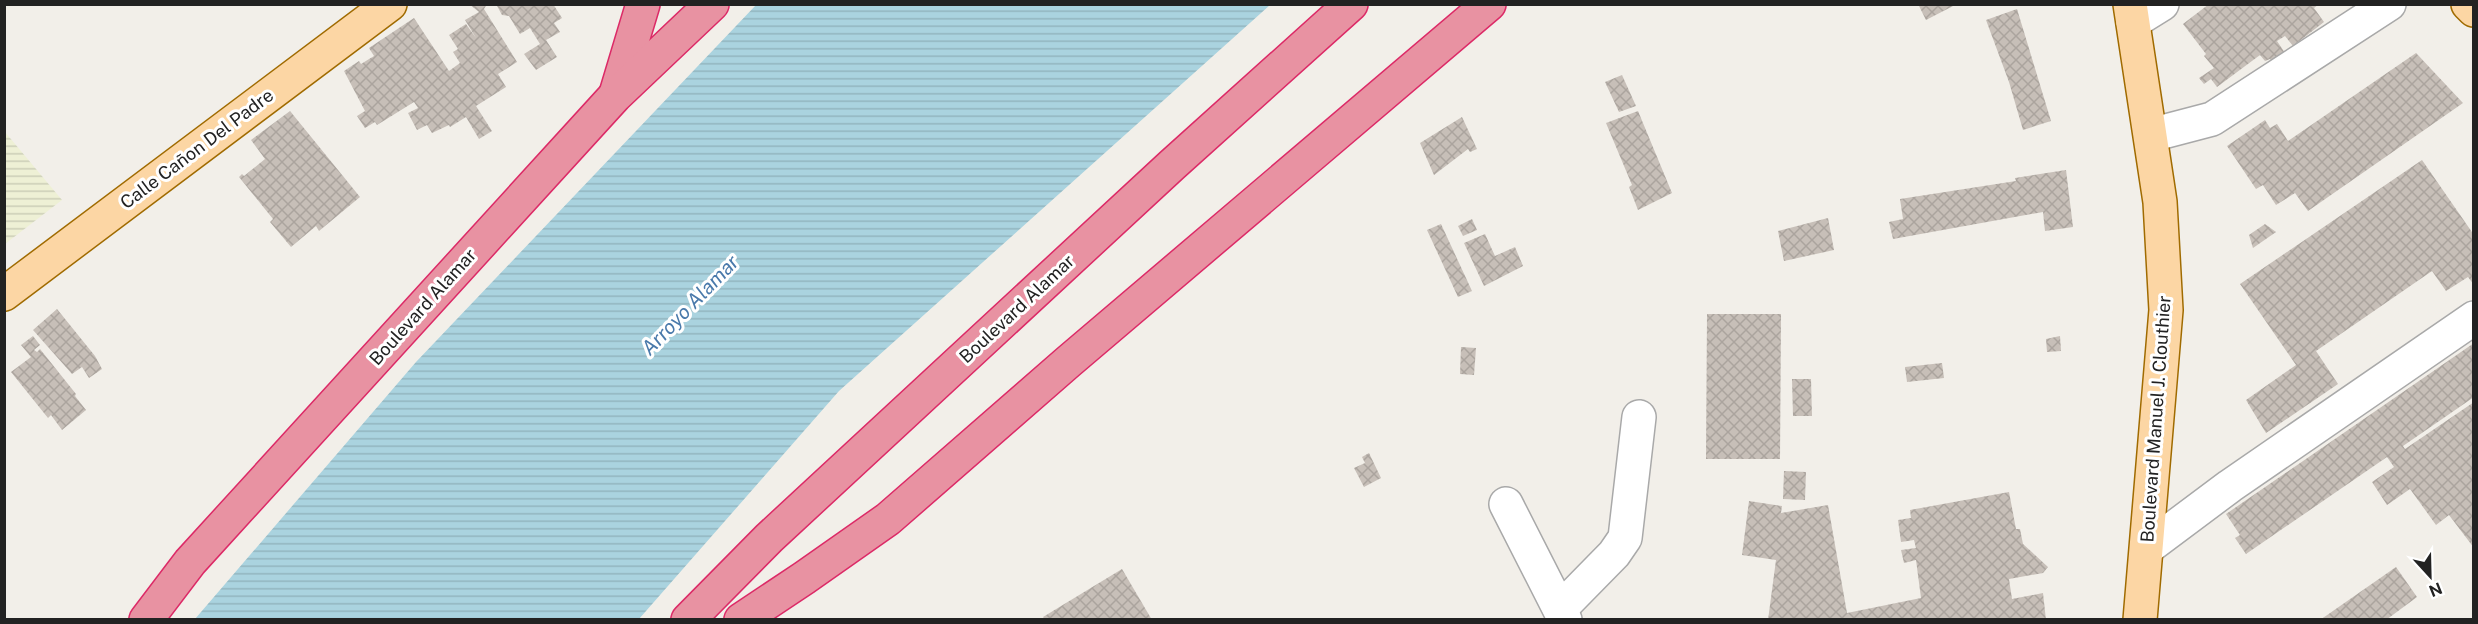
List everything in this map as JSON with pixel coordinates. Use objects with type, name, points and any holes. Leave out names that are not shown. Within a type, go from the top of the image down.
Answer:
[{"type":"highway","points":[[615,96],[643,4]]},
{"type":"highway","name":"Boulevard Alamar","points":[[146,620],[190,562],[615,96],[712,4]]},
{"type":"highway","name":"Boulevard Alamar","points":[[688,620],[770,538],[1172,165],[1351,4]]},
{"type":"highway","points":[[741,620],[888,519],[1068,362],[1489,4]]},
{"type":"main road","name":"Calle Cañon Del Padre","points":[[4,294],[390,4]]},
{"type":"main road","points":[[2468,4],[2474,10]]},
{"type":"main road","name":"Boulevard Manuel J. Clouthier","points":[[2132,13],[2160,202],[2166,310],[2140,620]]},
{"type":"lane","points":[[2132,13],[2162,4]]},
{"type":"lane","points":[[2151,135],[2212,119],[2389,4]]},
{"type":"lane","points":[[2147,548],[2230,486],[2474,318]]},
{"type":"lane","points":[[1506,504],[1562,614],[1626,538],[1639,417]]},
{"type":"green space","points":[[5,132],[62,200],[4,244]]},
{"type":"water","name":"Arroyo Alamar","points":[[756,5],[1270,5],[839,391],[639,619],[195,619],[416,362]]},
{"type":"building","points":[[469,4],[487,4],[484,9],[517,62],[498,74],[506,87],[476,106],[492,131],[479,139],[466,117],[450,127],[449,125],[432,133],[427,125],[417,130],[408,113],[418,108],[414,102],[377,125],[375,122],[365,128],[357,116],[365,111],[344,71],[359,61],[361,64],[374,56],[369,48],[414,18],[449,71],[460,63],[453,52],[458,49],[449,35],[466,24],[476,38],[465,20],[479,12]]},
{"type":"building","points":[[496,4],[553,4],[562,18],[554,23],[560,32],[546,40],[557,57],[536,70],[524,54],[540,44],[530,28],[520,34],[509,16],[502,15]]},
{"type":"building","points":[[1918,4],[1957,4],[1926,20]]},
{"type":"building","points":[[2209,4],[2319,4],[2314,8],[2324,22],[2293,46],[2285,36],[2277,41],[2285,53],[2272,62],[2270,59],[2265,61],[2260,55],[2217,87],[2211,79],[2204,84],[2199,78],[2214,68],[2183,24]]},
{"type":"building","points":[[2017,9],[2051,121],[2023,130],[2009,82],[1986,20]]},
{"type":"building","points":[[2416,53],[2463,103],[2308,211],[2295,193],[2276,205],[2263,185],[2256,189],[2227,146],[2265,120],[2270,128],[2277,124],[2288,141]]},
{"type":"building","points":[[1622,75],[1636,106],[1619,112],[1605,82]]},
{"type":"building","points":[[290,111],[360,197],[319,231],[316,226],[291,247],[270,222],[273,219],[239,177],[242,174],[244,176],[265,159],[251,140]]},
{"type":"building","points":[[1638,111],[1672,193],[1638,210],[1629,187],[1632,185],[1606,123]]},
{"type":"building","points":[[1462,117],[1477,149],[1470,152],[1468,149],[1434,175],[1420,143]]},
{"type":"building","points":[[2422,160],[2474,235],[2474,285],[2468,277],[2446,291],[2432,271],[2316,351],[2338,384],[2266,433],[2246,400],[2296,365],[2240,284]]},
{"type":"building","points":[[2066,170],[2073,227],[2045,231],[2043,212],[1893,239],[1889,222],[1903,219],[1900,199],[2016,181],[2015,178]]},
{"type":"building","points":[[1828,218],[1834,250],[1784,261],[1778,231]]},
{"type":"building","points":[[1472,219],[1477,230],[1463,236],[1458,226]]},
{"type":"building","points":[[1441,224],[1472,291],[1458,297],[1427,230]]},
{"type":"building","points":[[2265,224],[2276,232],[2253,248],[2249,235]]},
{"type":"building","points":[[1485,234],[1495,256],[1515,247],[1523,266],[1484,286],[1464,243]]},
{"type":"building","points":[[57,309],[95,356],[102,369],[89,378],[82,367],[72,374],[33,330]]},
{"type":"building","points":[[1707,314],[1781,314],[1780,459],[1706,459]]},
{"type":"building","points":[[33,336],[40,345],[34,350],[37,352],[40,349],[86,410],[62,430],[51,415],[48,418],[11,372],[31,357],[21,345]]},
{"type":"building","points":[[2060,336],[2061,351],[2047,352],[2046,339]]},
{"type":"building","points":[[2474,343],[2474,397],[2403,446],[2405,449],[2474,402],[2474,548],[2449,515],[2436,525],[2410,489],[2387,505],[2372,482],[2394,467],[2387,457],[2246,554],[2235,538],[2240,535],[2226,514]]},
{"type":"building","points":[[1461,347],[1476,348],[1474,375],[1460,374]]},
{"type":"building","points":[[1942,363],[1944,378],[1907,382],[1905,367]]},
{"type":"building","points":[[1792,379],[1811,379],[1812,416],[1793,416]]},
{"type":"building","points":[[1369,453],[1381,478],[1364,487],[1354,468],[1365,463],[1362,457]]},
{"type":"building","points":[[1784,471],[1806,472],[1805,500],[1783,499]]},
{"type":"building","points":[[2009,492],[2016,529],[2020,529],[2023,544],[2048,567],[2043,573],[2009,579],[2012,599],[2043,593],[2046,620],[1768,620],[1776,560],[1742,555],[1749,501],[1782,506],[1781,513],[1828,505],[1847,613],[1921,598],[1916,560],[1904,563],[1901,550],[1916,548],[1914,540],[1901,542],[1898,520],[1911,518],[1910,510]]},
{"type":"building","points":[[2396,567],[2417,597],[2386,620],[2320,620]]},
{"type":"building","points":[[1122,569],[1152,620],[1045,620],[1043,617]]}]
